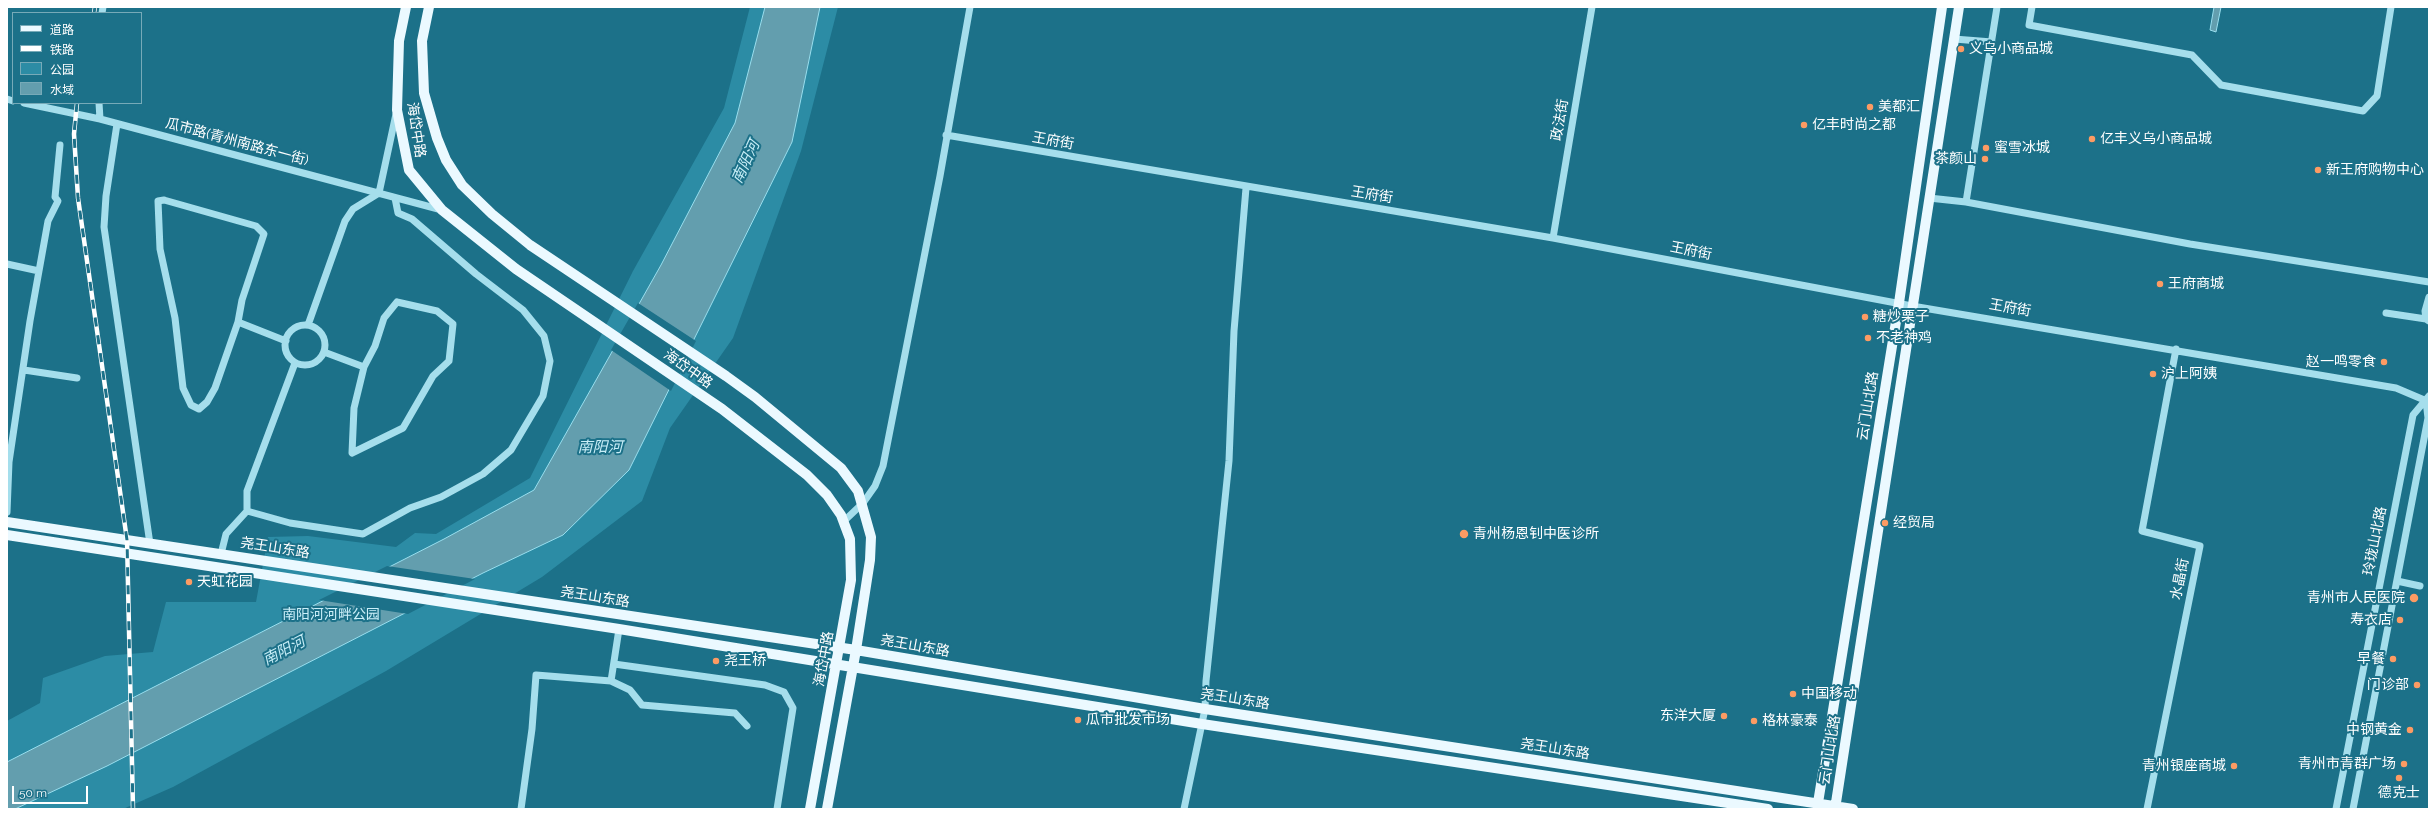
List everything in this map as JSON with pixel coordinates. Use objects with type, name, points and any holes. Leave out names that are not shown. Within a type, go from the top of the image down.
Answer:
[{"type":"main road","name":"海岱中路","points":[[406,7],[399,41],[397,110],[409,170],[442,210],[516,269],[722,409],[807,475],[827,495],[843,522],[850,539],[852,563],[840,648],[810,809]]},
{"type":"main road","name":"海岱中路","points":[[429,7],[422,41],[424,93],[437,138],[446,160],[462,185],[492,214],[530,245],[726,376],[824,452],[852,481],[863,502],[871,537],[870,554],[856,650],[827,809]]},
{"type":"main road","name":"云门山北路","points":[[1818,806],[1899,303],[1942,7]]},
{"type":"main road","name":"云门山北路","points":[[1836,807],[1959,7]]},
{"type":"main road","name":"尧王山东路","points":[[7,522],[856,650],[1205,709],[1818,806],[1853,809]]},
{"type":"main road","name":"尧王山东路","points":[[7,535],[614,628],[1202,724],[1768,809]]},
{"type":"street","points":[[843,522],[863,502],[875,486],[883,466],[970,7]]},
{"type":"street","name":"政法街","points":[[1553,238],[1592,7]]},
{"type":"street","points":[[1966,202],[1997,7]]},
{"type":"street","points":[[2032,7],[2029,25],[2192,55],[2221,85],[2363,111],[2377,96],[2391,7]]},
{"type":"street","points":[[1954,39],[1992,42]]},
{"type":"street","name":"瓜市路(青州南路东一街)","points":[[29,104],[100,119],[442,210]]},
{"type":"street","points":[[99,104],[100,119]]},
{"type":"street","points":[[308,325],[345,221],[353,209],[379,193],[397,110]]},
{"type":"street","points":[[117,124],[106,196],[104,227],[150,544]]},
{"type":"street","name":"王府街","points":[[946,135],[1246,188],[1553,238],[1912,306],[2176,349],[2396,388],[2428,400]]},
{"type":"street","points":[[7,512],[9,462],[39,271],[48,221],[58,201],[55,197],[60,145]]},
{"type":"street","points":[[1184,809],[1205,709],[1206,681],[1229,461],[1234,331],[1246,188]]},
{"type":"street","points":[[247,511],[290,522],[363,534],[410,508],[441,497],[483,474],[511,450],[543,396],[550,361],[544,336],[523,310],[476,274],[412,220],[398,213],[395,198]]},
{"type":"street","points":[[1929,198],[1966,202],[2190,244],[2429,282]]},
{"type":"street","points":[[164,200],[256,226],[264,234],[242,300],[238,322],[215,388],[207,402],[199,409],[192,405],[183,388],[175,318],[160,249],[158,201],[164,200]]},
{"type":"street","points":[[7,264],[39,271]]},
{"type":"street","points":[[2386,312],[2428,320],[2426,304],[2429,297]]},
{"type":"street","points":[[397,302],[436,311],[453,324],[449,361],[433,376],[402,428],[352,453],[354,408],[364,367],[375,346],[384,318],[397,302]]},
{"type":"street","points":[[238,322],[286,341]]},
{"type":"street","points":[[308,325],[322,334],[325,346],[324,352],[316,362],[311,364],[295,362],[287,352],[286,341],[296,328],[308,325]]},
{"type":"street","name":"水晶街","points":[[2148,809],[2200,546],[2142,531],[2176,349]]},
{"type":"street","points":[[324,352],[364,367]]},
{"type":"street","points":[[221,554],[226,534],[247,511],[247,491],[295,362]]},
{"type":"street","points":[[24,370],[77,378]]},
{"type":"street","name":"玲珑山北路","points":[[2353,809],[2428,418],[2428,400]]},
{"type":"street","name":"玲珑山北路","points":[[2336,809],[2413,415],[2428,400]]},
{"type":"street","points":[[2397,581],[2420,586]]},
{"type":"street","points":[[611,681],[614,664],[614,628]]},
{"type":"street","points":[[614,664],[765,685],[784,692],[793,708],[777,809]]},
{"type":"street","points":[[521,809],[531,737],[536,675],[611,681],[630,690],[642,705],[735,713],[747,726]]},
{"type":"green space","name":"南阳河河畔公园","points":[[750,7],[838,7],[801,151],[733,338],[670,428],[642,501],[542,577],[386,671],[173,787],[123,809],[7,809],[7,721],[40,703],[43,678],[105,656],[153,652],[166,602],[256,602],[268,537],[308,536],[396,547],[415,533],[436,534],[530,478],[633,271],[724,108]]},
{"type":"water","name":"南阳河","points":[[765,7],[820,7],[792,142],[629,470],[563,535],[483,573],[107,766],[15,809],[7,809],[7,762],[444,539],[534,490],[661,265],[735,123]]},
{"type":"water","points":[[2214,7],[2221,7],[2216,32],[2210,30]]},
{"type":"pier","points":[[638,303],[696,341],[671,391],[611,350]]},
{"type":"pier","points":[[387,566],[475,579],[408,614],[319,600]]},
{"type":"railway","points":[[94,12],[95,7]]},
{"type":"railway","points":[[77,104],[74,134],[78,198],[127,540],[133,809]]},
{"type":"place","name":"义乌小商品城","points":[[1961,49]]},
{"type":"place","name":"美都汇","points":[[1870,107]]},
{"type":"place","name":"亿丰时尚之都","points":[[1804,125]]},
{"type":"place","name":"亿丰义乌小商品城","points":[[2092,139]]},
{"type":"place","name":"蜜雪冰城","points":[[1986,148]]},
{"type":"place","name":"茶颜山","points":[[1985,159]]},
{"type":"place","name":"新王府购物中心","points":[[2318,170]]},
{"type":"place","name":"王府商城","points":[[2160,284]]},
{"type":"place","name":"糖炒栗子","points":[[1865,317]]},
{"type":"place","name":"不老神鸡","points":[[1868,338]]},
{"type":"place","name":"赵一鸣零食","points":[[2384,362]]},
{"type":"place","name":"沪上阿姨","points":[[2153,374]]},
{"type":"place","name":"经贸局","points":[[1885,523]]},
{"type":"place","name":"青州杨恩钊中医诊所","points":[[1464,534]]},
{"type":"place","name":"天虹花园","points":[[189,582]]},
{"type":"place","name":"青州市人民医院","points":[[2414,598]]},
{"type":"place","name":"寿衣店","points":[[2400,620]]},
{"type":"place","name":"早餐","points":[[2393,659]]},
{"type":"place","name":"尧王桥","points":[[716,661]]},
{"type":"place","name":"门诊部","points":[[2417,685]]},
{"type":"place","name":"中国移动","points":[[1793,694]]},
{"type":"place","name":"东洋大厦","points":[[1724,716]]},
{"type":"place","name":"瓜市批发市场","points":[[1078,720]]},
{"type":"place","name":"格林豪泰","points":[[1754,721]]},
{"type":"place","name":"中钢黄金","points":[[2410,730]]},
{"type":"place","name":"青州市青群广场","points":[[2404,764]]},
{"type":"place","name":"青州银座商城","points":[[2234,766]]},
{"type":"place","name":"德克士","points":[[2399,778]]}]
